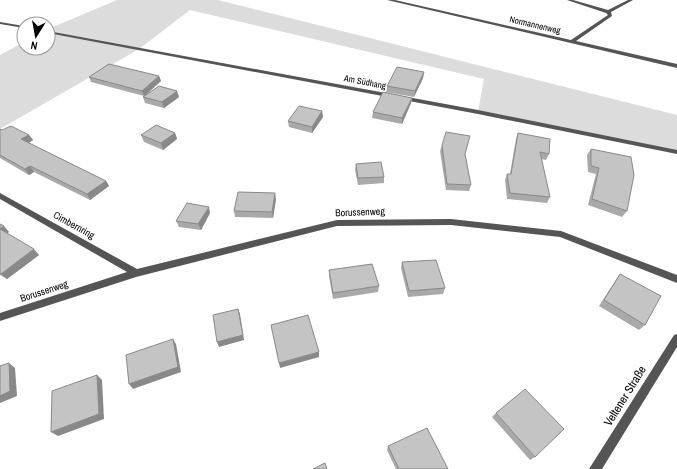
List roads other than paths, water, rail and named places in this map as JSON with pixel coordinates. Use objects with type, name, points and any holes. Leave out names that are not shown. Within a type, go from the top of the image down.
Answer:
[{"type":"street","name":"Normannenweg","points":[[389,0],[677,66]]},
{"type":"street","points":[[569,0],[608,12],[631,0]]},
{"type":"street","points":[[572,42],[610,15],[608,12]]},
{"type":"street","points":[[0,22],[16,25]]},
{"type":"street","name":"Am Südhang","points":[[56,33],[478,112],[677,152]]},
{"type":"street","name":"Cimbernring","points":[[0,196],[136,273]]},
{"type":"street","name":"Borussenweg","points":[[0,317],[136,273],[337,223],[451,222],[561,234],[677,279]]},
{"type":"street","name":"Veltener Straße","points":[[595,469],[677,338]]}]
